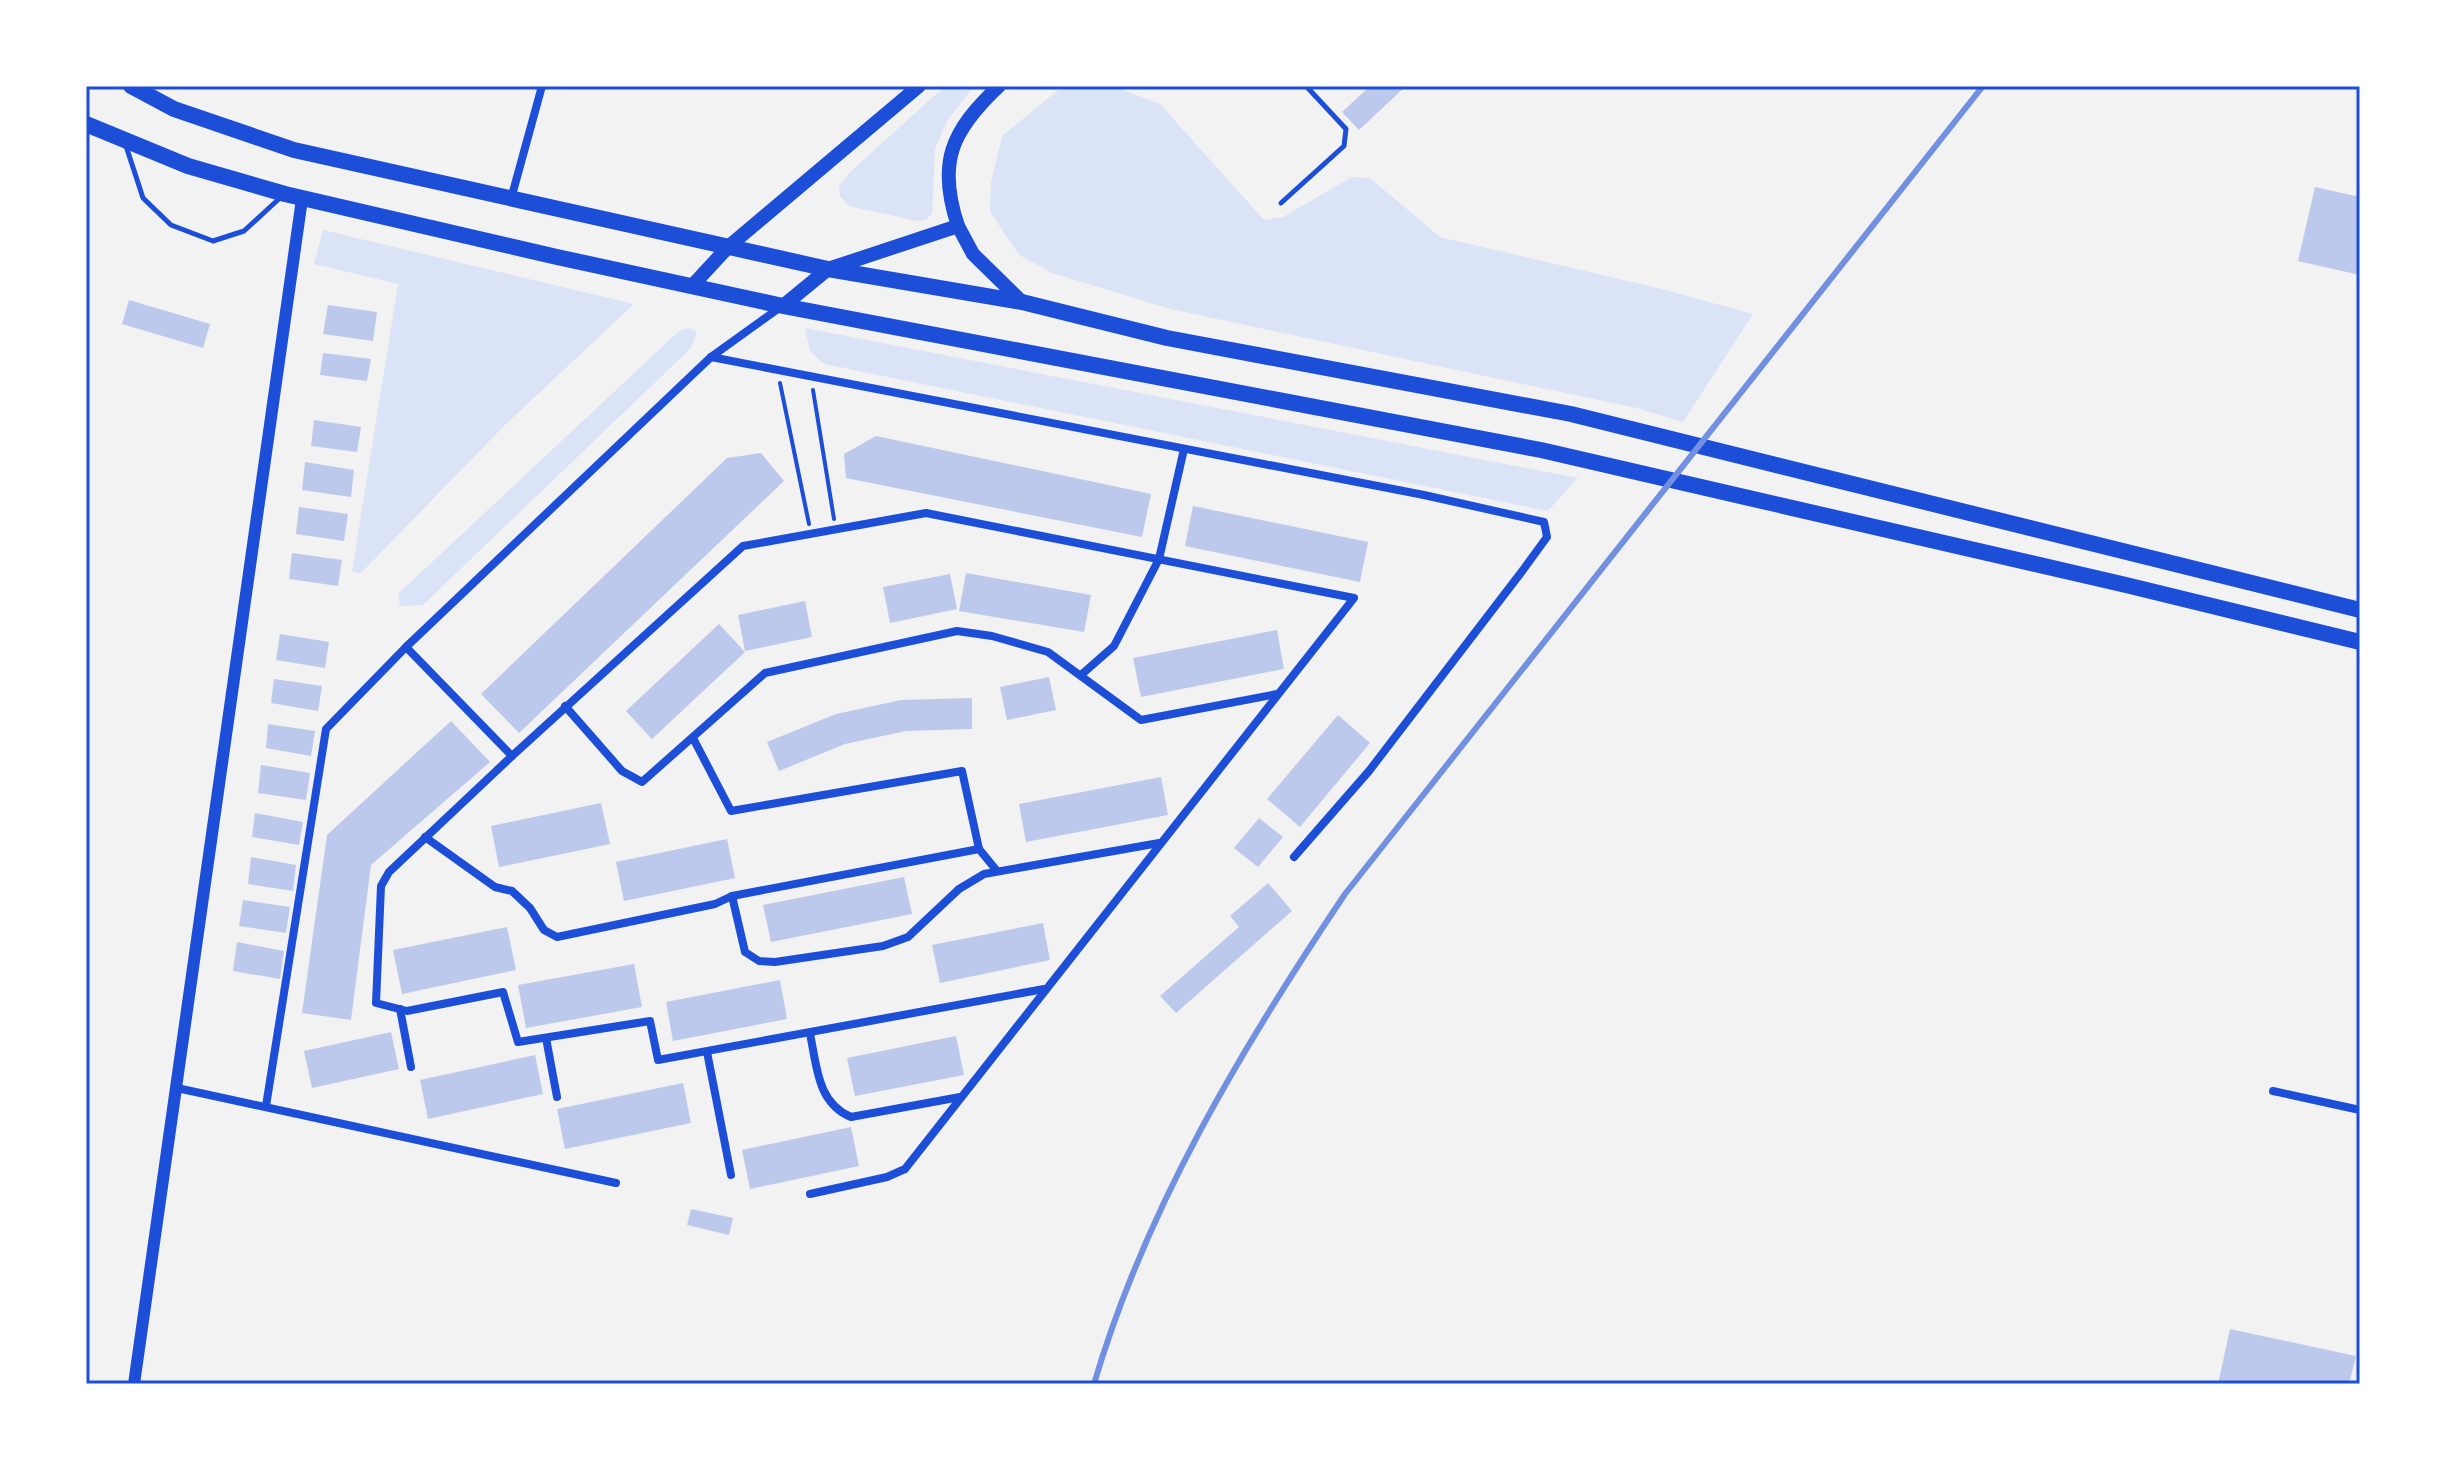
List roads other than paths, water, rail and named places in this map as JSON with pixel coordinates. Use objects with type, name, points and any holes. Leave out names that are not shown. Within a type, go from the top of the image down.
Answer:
[{"type":"main road","points":[[131,86],[174,109],[294,150],[828,269],[1022,302],[1167,338],[1571,414],[2360,610]]},
{"type":"main road","points":[[692,286],[728,247],[919,86]]},
{"type":"main road","points":[[999,86],[957,135],[948,159],[947,195],[958,226],[973,254],[1022,302]]},
{"type":"main road","points":[[86,124],[188,166],[302,199],[783,306],[1541,450],[1711,487],[2360,642]]},
{"type":"main road","points":[[783,306],[828,269],[958,226]]},
{"type":"street","points":[[511,200],[542,86]]},
{"type":"street","points":[[134,1384],[302,199]]},
{"type":"street","points":[[266,1106],[326,729],[406,647],[711,357],[783,306]]},
{"type":"street","points":[[711,357],[1544,522],[1547,537],[1523,570],[1369,771],[1294,857]]},
{"type":"street","points":[[1081,675],[1114,646],[1159,559],[1184,449]]},
{"type":"street","points":[[810,1194],[887,1177],[905,1169],[1354,598],[926,513],[743,546],[565,706],[389,872],[381,886],[376,1003],[407,1011],[503,992],[518,1042],[650,1021],[658,1060],[1044,989]]},
{"type":"street","points":[[565,706],[632,779],[642,782],[765,673],[957,631],[992,636],[1048,652],[1124,711],[1141,720],[1278,694]]},
{"type":"street","points":[[406,647],[512,756]]},
{"type":"street","points":[[693,738],[731,811],[962,771],[979,849],[997,871]]},
{"type":"street","points":[[425,837],[495,887],[512,891],[530,908],[544,930],[557,937],[715,904],[732,896],[979,849]]},
{"type":"street","points":[[732,896],[745,952],[759,961],[775,962],[883,946],[908,937],[959,889],[984,874],[1159,843]]},
{"type":"street","points":[[400,1009],[411,1067]]},
{"type":"street","points":[[810,1034],[827,1100],[851,1117],[960,1097]]},
{"type":"street","points":[[546,1038],[557,1097]]},
{"type":"street","points":[[707,1052],[731,1175]]},
{"type":"street","points":[[177,1088],[616,1183]]},
{"type":"street","points":[[2273,1091],[2360,1110]]},
{"type":"lane","points":[[1281,203],[1344,146],[1346,129],[1306,86]]},
{"type":"lane","points":[[124,141],[143,198],[171,225],[213,241],[244,231],[285,194]]},
{"type":"railway","points":[[1094,1384],[1116,1318],[1169,1191],[1234,1069],[1345,894],[1983,86]]}]
